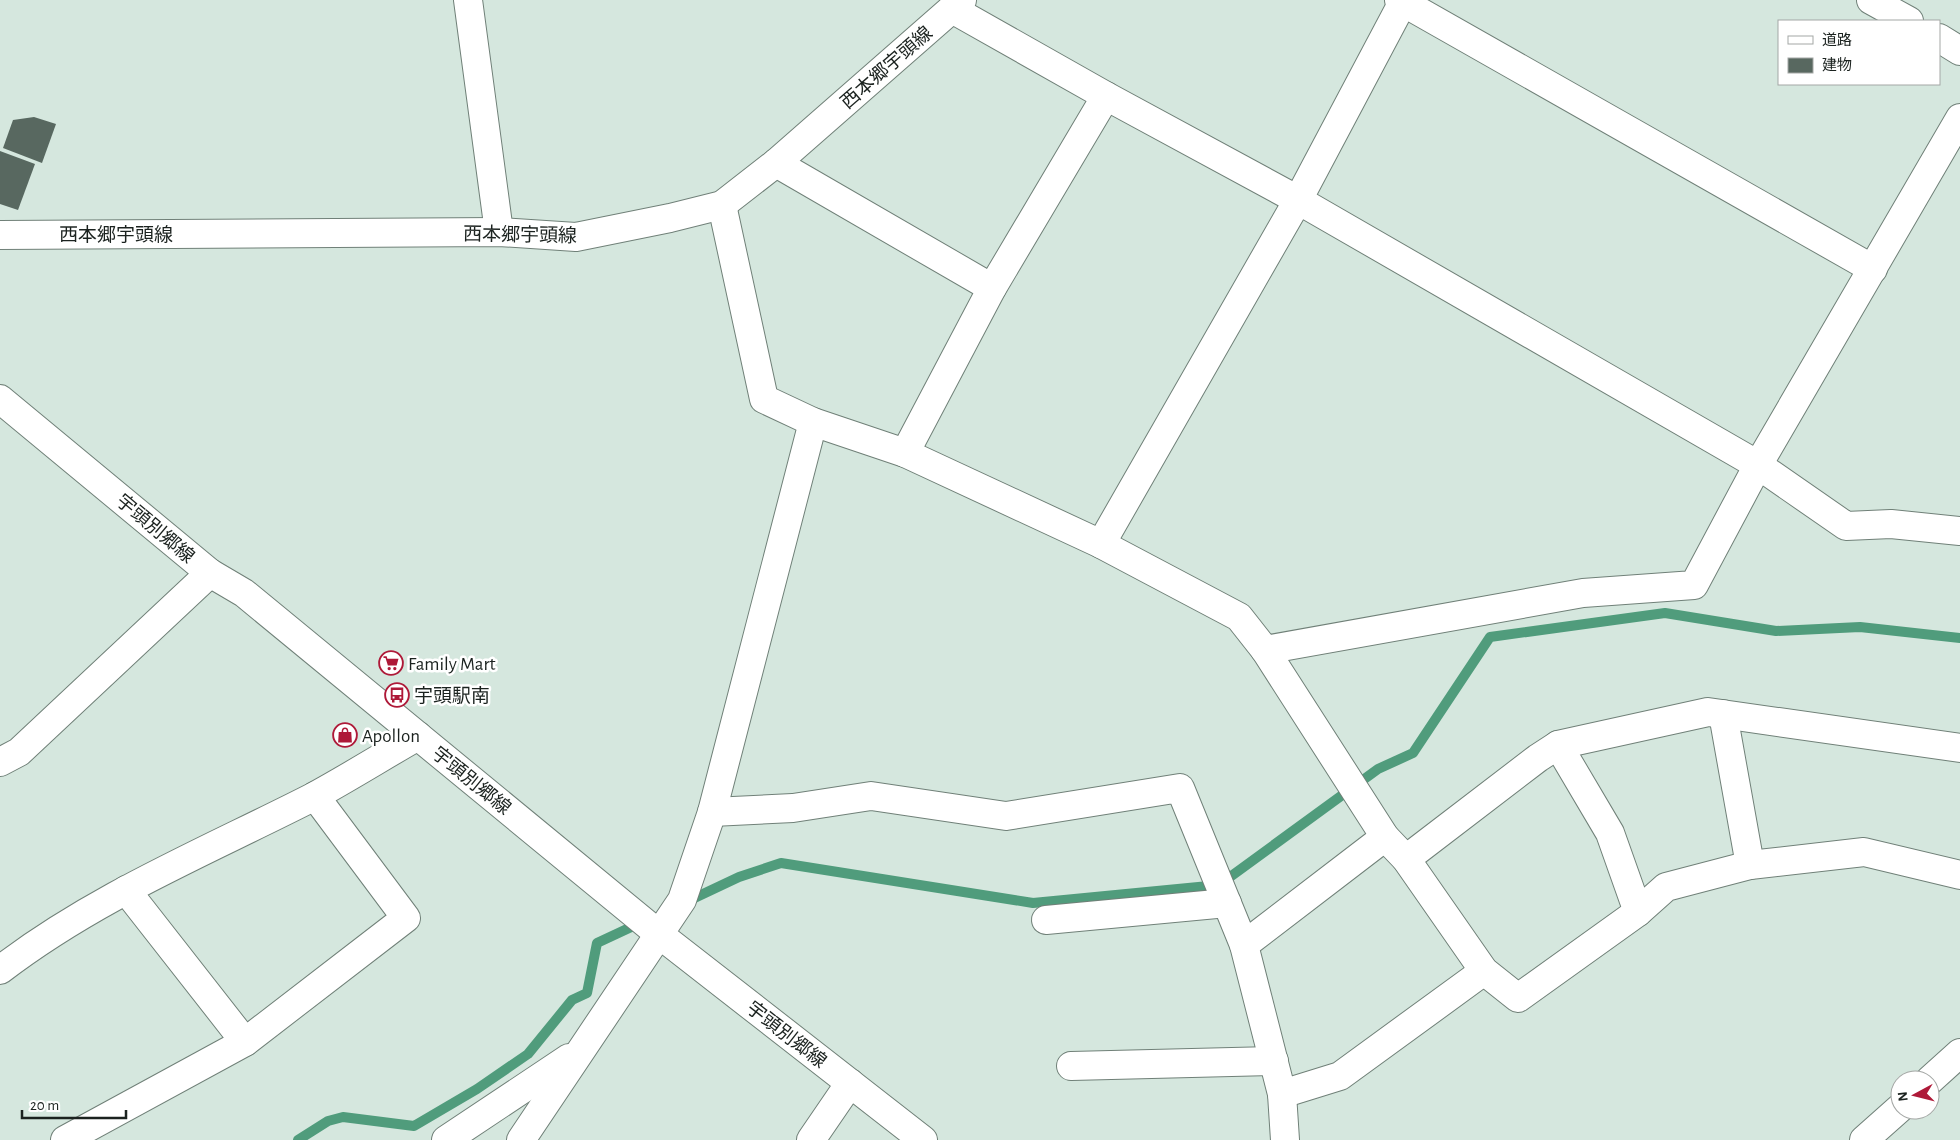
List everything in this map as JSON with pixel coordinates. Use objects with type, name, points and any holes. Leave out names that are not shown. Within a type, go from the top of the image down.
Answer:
[{"type":"street","points":[[468,0],[499,232]]},
{"type":"street","points":[[1872,0],[1907,20]]},
{"type":"street","points":[[1101,544],[1298,200],[1402,1],[1873,269]]},
{"type":"street","points":[[957,4],[1106,96],[1298,200],[1758,465],[1846,526],[1891,524],[1960,531]]},
{"type":"street","name":"西本郷宇頭線","points":[[0,235],[499,232],[576,237],[670,218],[722,205],[776,163],[957,4]]},
{"type":"street","points":[[1940,39],[1960,51]]},
{"type":"street","points":[[905,453],[992,288],[1106,96]]},
{"type":"street","points":[[1265,650],[1583,593],[1694,585],[1758,465],[1960,118]]},
{"type":"street","points":[[776,163],[992,288]]},
{"type":"street","points":[[722,205],[764,399],[813,422],[905,453],[1101,544],[1239,617],[1265,650],[1385,838],[1406,859],[1484,971],[1518,998],[1638,912],[1666,887],[1750,865],[1864,852],[1960,875]]},
{"type":"street","name":"宇頭別郷線","points":[[0,399],[210,573],[244,593],[660,935],[922,1140]]},
{"type":"street","points":[[521,1140],[682,900],[712,812],[813,422]]},
{"type":"street","points":[[0,762],[19,752],[210,573]]},
{"type":"street","points":[[1406,859],[1538,758],[1558,745],[1708,712],[1960,748]]},
{"type":"street","points":[[1723,714],[1750,865]]},
{"type":"street","points":[[0,970],[32,945],[126,890],[315,796],[418,736]]},
{"type":"street","points":[[1558,745],[1610,833],[1638,912]]},
{"type":"street","points":[[712,812],[793,808],[871,796],[1006,816],[1180,788],[1244,945],[1282,1094],[1286,1140]]},
{"type":"street","points":[[66,1140],[245,1042],[406,918],[315,796]]},
{"type":"street","points":[[1244,945],[1385,838]]},
{"type":"street","points":[[126,890],[245,1042]]},
{"type":"street","points":[[1046,920],[1227,904]]},
{"type":"street","points":[[1282,1094],[1340,1076],[1484,971]]},
{"type":"street","points":[[446,1140],[579,1051]]},
{"type":"street","points":[[1940,1071],[1960,1053]]},
{"type":"street","points":[[1071,1066],[1274,1061]]},
{"type":"street","points":[[811,1140],[850,1083]]},
{"type":"street","points":[[1864,1140],[1890,1117]]},
{"type":"building","points":[[34,117],[56,124],[42,163],[3,148],[13,120]]},
{"type":"building","points":[[0,151],[35,164],[18,210],[0,204]]},
{"type":"waterway","points":[[686,902],[739,877],[781,863],[1033,903],[1219,885],[1378,769],[1413,753],[1490,637],[1665,613],[1776,631],[1860,627],[1960,638]]},
{"type":"waterway","points":[[298,1140],[328,1121],[343,1117],[414,1126],[477,1089],[528,1054],[572,1000],[587,993],[597,943],[642,922]]},
{"type":"place","name":"Family Mart","points":[[391,663]]},
{"type":"place","name":"宇頭駅南","points":[[397,695]]},
{"type":"place","name":"Apollon","points":[[345,735]]}]
